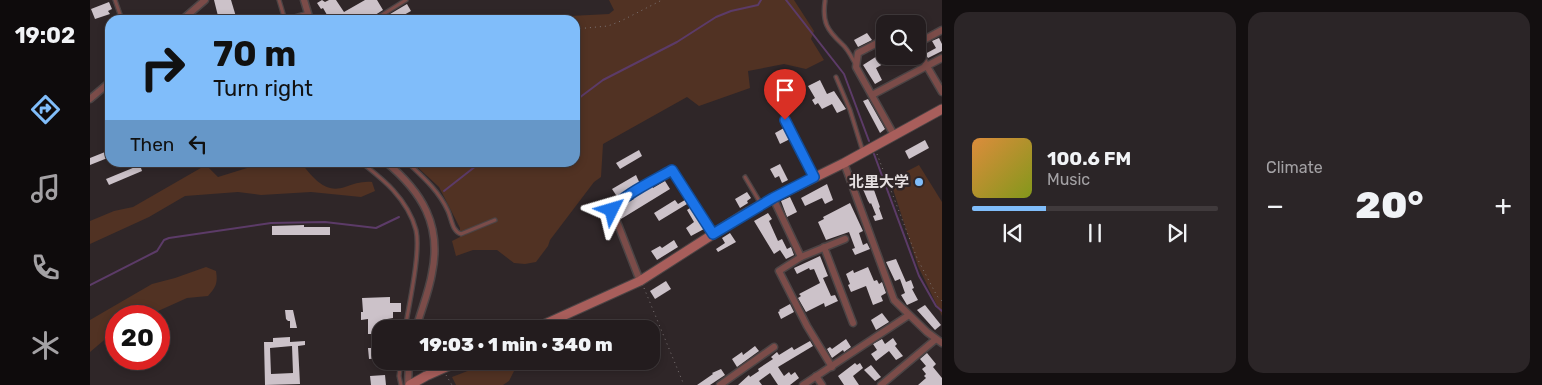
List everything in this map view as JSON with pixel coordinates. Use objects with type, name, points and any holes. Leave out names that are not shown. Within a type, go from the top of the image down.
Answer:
[{"type":"street","points":[[188,15],[205,0]]},
{"type":"street","points":[[304,0],[308,15]]},
{"type":"street","points":[[926,39],[942,30]]},
{"type":"street","points":[[876,44],[858,53],[856,65],[894,135]]},
{"type":"street","points":[[872,95],[942,58]]},
{"type":"street","points":[[927,66],[942,92]]},
{"type":"street","points":[[90,99],[105,86]]},
{"type":"street","points":[[554,320],[640,281],[773,198],[942,109]]},
{"type":"street","points":[[844,162],[894,300],[939,341],[881,385]]},
{"type":"street","points":[[392,167],[408,182],[418,195],[430,219],[434,235],[432,273],[419,320]]},
{"type":"street","points":[[672,170],[713,234]]},
{"type":"street","points":[[773,198],[801,257]]},
{"type":"street","points":[[612,210],[640,281]]},
{"type":"street","points":[[832,367],[806,326],[779,271],[801,257],[845,239]]},
{"type":"street","points":[[824,247],[853,323]]},
{"type":"street","points":[[804,385],[909,315]]},
{"type":"street","points":[[724,384],[774,347]]},
{"type":"street","points":[[409,370],[409,385],[440,370]]},
{"type":"street","points":[[816,376],[822,385]]},
{"type":"lane","points":[[115,0],[120,15]]},
{"type":"lane","points":[[279,0],[283,15]]},
{"type":"lane","points":[[382,15],[406,0]]},
{"type":"lane","points":[[825,1],[823,15],[825,24],[843,45],[856,65]]},
{"type":"lane","points":[[836,77],[850,110],[863,152]]},
{"type":"lane","points":[[785,120],[814,177]]},
{"type":"lane","points":[[367,167],[393,189],[403,202],[416,230],[418,240],[406,320]]},
{"type":"lane","points":[[412,167],[433,187],[448,211],[457,233],[461,234],[495,220]]},
{"type":"lane","points":[[612,210],[615,205],[626,197],[672,170]]},
{"type":"lane","points":[[745,176],[762,205]]},
{"type":"lane","points":[[400,370],[401,385]]},
{"type":"path","points":[[580,29],[608,26],[662,0]]},
{"type":"path","points":[[874,146],[917,258],[937,296],[942,301]]},
{"type":"path","points":[[640,281],[684,385]]},
{"type":"shaded area","points":[[609,0],[794,0],[814,31],[811,39],[824,60],[806,69],[784,64],[748,71],[750,88],[699,106],[687,97],[603,144],[601,177],[594,182],[550,240],[548,246],[536,262],[514,263],[497,250],[473,250],[456,256],[452,241],[460,237],[460,228],[439,187],[417,167],[580,167],[580,15],[609,14],[614,10]]},
{"type":"shaded area","points":[[919,165],[942,202],[942,316],[918,266],[890,180]]},
{"type":"shaded area","points":[[203,167],[208,167],[218,177],[250,167],[304,167],[315,179],[325,186],[338,189],[361,182],[372,182],[375,191],[361,197],[311,192],[261,195],[238,192],[185,196],[149,217],[90,244],[90,221],[114,211],[133,207]]},
{"type":"shaded area","points":[[206,267],[216,271],[217,275],[216,285],[208,296],[187,298],[170,306],[116,305],[152,284]]},
{"type":"shaded area","points":[[105,311],[105,339],[90,352],[90,320]]},
{"type":"shaded area","points":[[470,370],[514,371],[509,381],[503,385],[456,385],[452,377]]},
{"type":"building","points":[[214,0],[231,0],[236,15],[218,15]]},
{"type":"building","points":[[322,0],[325,2],[336,0],[344,12],[365,0],[377,0],[383,10],[375,15],[327,15],[317,3]]},
{"type":"building","points":[[109,2],[112,9],[108,11],[110,14],[95,19],[91,9]]},
{"type":"building","points":[[407,4],[411,11],[404,15],[388,15]]},
{"type":"building","points":[[867,33],[872,40],[858,47],[854,40]]},
{"type":"building","points":[[939,38],[942,44],[942,51],[928,58],[926,53],[936,48],[932,41]]},
{"type":"building","points":[[876,57],[876,65],[881,65],[876,68],[882,80],[875,84],[863,65]]},
{"type":"building","points":[[820,80],[827,94],[834,91],[846,109],[837,113],[832,104],[822,109],[818,103],[815,105],[812,100],[815,98],[808,86]]},
{"type":"building","points":[[868,99],[885,129],[880,133],[863,101]]},
{"type":"building","points":[[784,128],[790,139],[780,144],[775,133]]},
{"type":"building","points":[[925,140],[929,148],[909,159],[905,151]]},
{"type":"building","points":[[639,150],[642,156],[620,169],[616,163]]},
{"type":"building","points":[[105,152],[105,159],[90,165],[90,158]]},
{"type":"building","points":[[780,164],[788,180],[782,183],[779,176],[775,178],[770,169]]},
{"type":"building","points":[[135,167],[141,167],[142,171],[109,185],[106,179]]},
{"type":"building","points":[[868,173],[883,219],[875,221],[873,216],[876,215],[871,203],[868,201],[862,187],[859,189],[855,179]]},
{"type":"building","points":[[636,175],[640,184],[618,198],[612,189]]},
{"type":"building","points":[[665,181],[670,189],[621,219],[617,209],[652,185],[653,188]]},
{"type":"building","points":[[827,184],[833,200],[825,204],[822,198],[805,206],[801,198]]},
{"type":"building","points":[[747,192],[751,198],[747,201],[748,203],[740,208],[735,199]]},
{"type":"building","points":[[790,197],[797,212],[787,217],[781,201]]},
{"type":"building","points":[[675,200],[678,204],[685,200],[687,204],[659,221],[654,213]]},
{"type":"building","points":[[850,203],[863,231],[859,233],[863,245],[867,243],[870,249],[855,255],[852,249],[855,248],[849,232],[826,240],[818,222],[824,219],[823,217]]},
{"type":"building","points":[[690,208],[704,229],[691,236],[686,228],[694,222],[687,210]]},
{"type":"building","points":[[768,213],[772,219],[769,221],[778,241],[782,239],[787,249],[791,247],[794,255],[786,259],[780,250],[774,254],[754,221]]},
{"type":"building","points":[[304,225],[304,227],[330,227],[330,235],[272,235],[272,226]]},
{"type":"building","points":[[730,233],[736,242],[718,252],[716,249],[725,243],[722,238]]},
{"type":"building","points":[[674,240],[678,247],[657,260],[651,251],[660,246],[662,248]]},
{"type":"building","points":[[820,256],[828,276],[823,278],[831,296],[835,295],[838,301],[825,307],[824,303],[806,312],[798,298],[801,296],[799,294],[820,283],[814,269],[810,270],[809,268],[797,274],[794,268]]},
{"type":"building","points":[[896,259],[906,282],[911,280],[914,288],[912,289],[918,300],[907,305],[901,295],[905,293],[900,279],[895,281],[886,262]]},
{"type":"building","points":[[868,267],[874,281],[877,280],[879,284],[882,282],[886,293],[881,296],[883,301],[873,305],[866,286],[851,292],[846,274],[853,270],[854,273]]},
{"type":"building","points":[[666,281],[671,289],[655,299],[650,291]]},
{"type":"building","points":[[390,297],[390,303],[401,303],[401,312],[393,312],[393,318],[387,320],[372,320],[372,334],[368,334],[368,319],[361,320],[361,312],[363,312],[362,298]]},
{"type":"building","points":[[790,304],[794,312],[781,319],[779,310]]},
{"type":"building","points":[[925,305],[941,325],[935,330],[917,310]]},
{"type":"building","points":[[285,310],[293,310],[297,328],[290,328],[290,321],[286,319]]},
{"type":"building","points":[[882,313],[889,322],[876,330],[871,320]]},
{"type":"building","points":[[290,337],[290,342],[305,341],[305,345],[298,346],[300,384],[265,385],[264,342],[273,342],[273,338]],"holes":[[[292,346],[293,373],[271,374],[270,348]]]},
{"type":"building","points":[[893,338],[897,344],[895,346],[903,356],[896,360],[889,351],[876,361],[871,354],[877,350],[873,344],[882,339],[885,344]]},
{"type":"building","points":[[846,339],[851,347],[832,358],[827,349],[830,347],[832,349]]},
{"type":"building","points":[[810,341],[813,346],[778,367],[784,376],[789,372],[791,375],[795,372],[799,378],[790,385],[778,385],[770,373],[759,381],[762,385],[738,385],[749,375],[750,377],[759,371],[758,369],[773,359],[771,357],[777,352],[779,355],[792,347],[794,350]]},
{"type":"building","points":[[755,346],[759,351],[737,367],[732,359],[742,352],[743,355]]},
{"type":"building","points":[[368,348],[372,348],[372,359],[369,359]]},
{"type":"building","points":[[927,353],[936,364],[933,367],[942,378],[942,385],[918,385],[926,378],[924,376],[926,374],[922,369],[926,366],[920,359]]},
{"type":"building","points":[[855,363],[857,365],[860,363],[863,368],[853,376],[859,385],[844,385],[838,376]]},
{"type":"building","points":[[871,365],[881,377],[875,381],[864,370]]},
{"type":"building","points":[[721,369],[725,375],[710,385],[697,385],[712,373]]},
{"type":"building","points":[[385,375],[386,385],[371,385],[370,376]]},
{"type":"waterway","points":[[580,97],[603,80],[677,42],[716,17],[731,11],[758,5],[761,0]]},
{"type":"waterway","points":[[786,0],[844,74],[869,141]]},
{"type":"waterway","points":[[874,154],[919,276],[936,306],[942,311]]},
{"type":"waterway","points":[[444,191],[475,167]]},
{"type":"waterway","points":[[90,285],[157,251],[164,240],[169,238],[271,223],[325,222],[376,228],[399,217]]},
{"type":"place","name":"北里大学","points":[[919,182]]},
{"type":"route","points":[[612,210],[615,205],[626,197],[672,170],[713,234],[773,198],[814,177],[785,120]]}]
